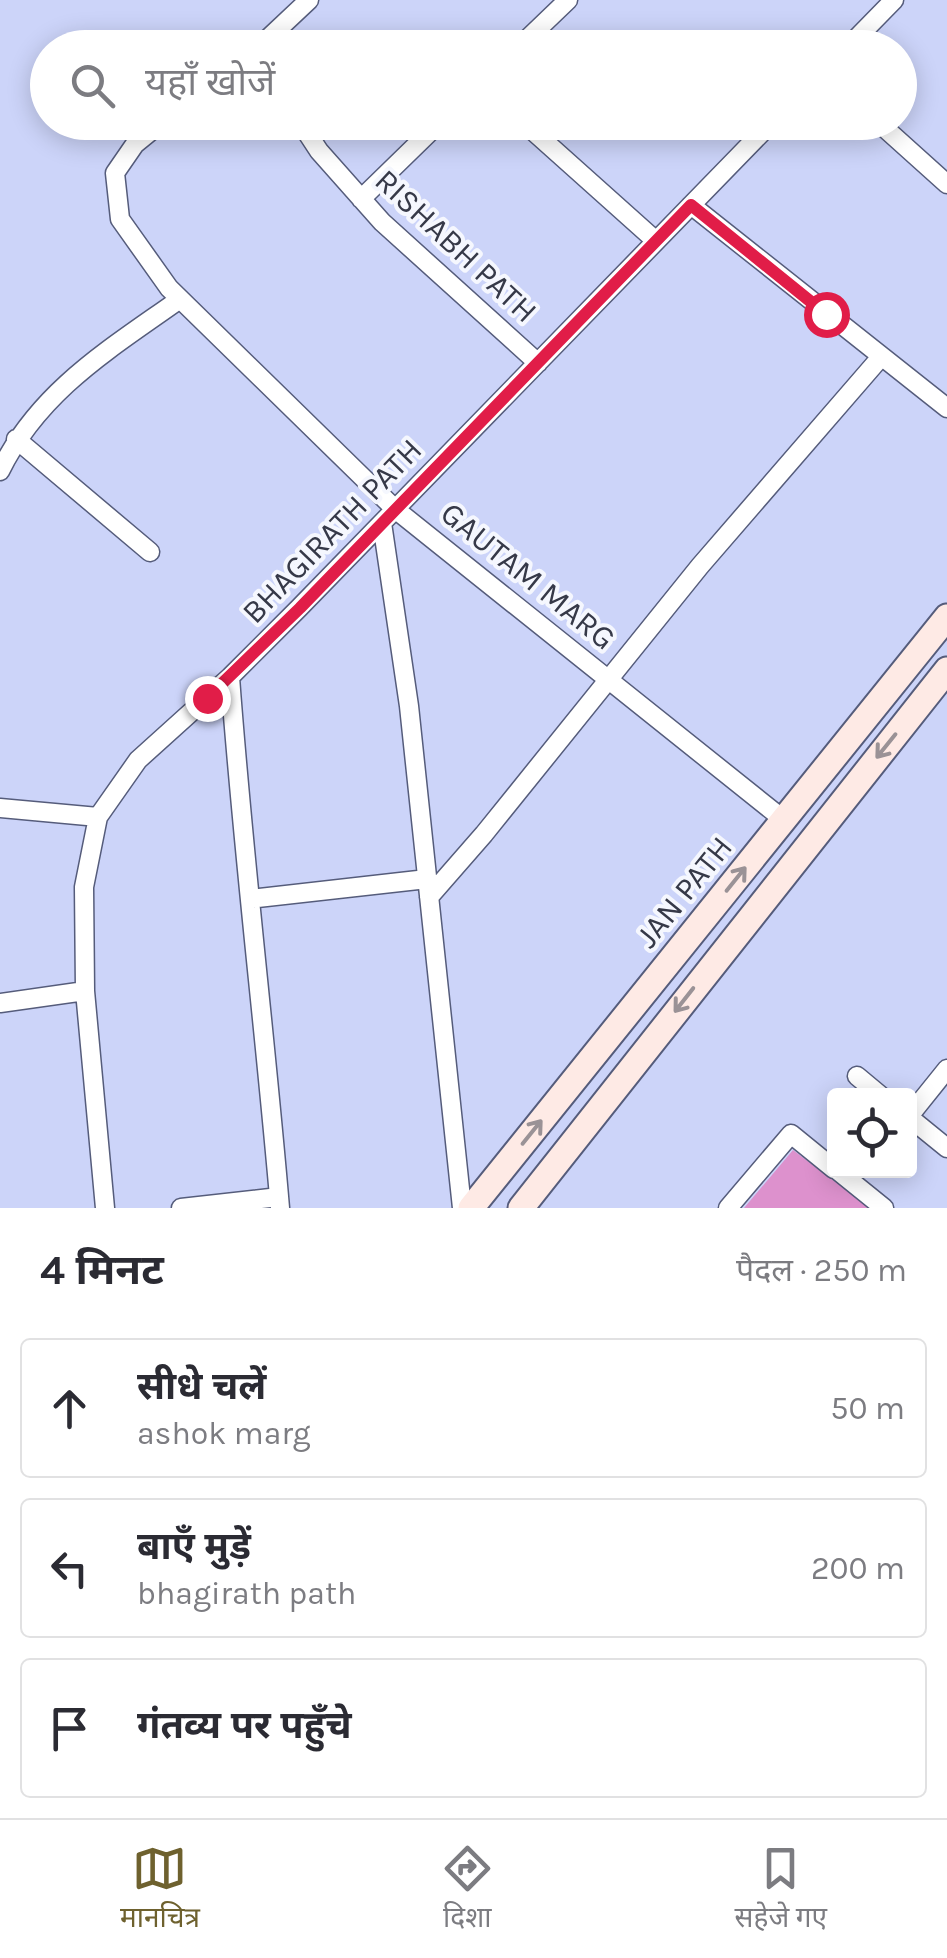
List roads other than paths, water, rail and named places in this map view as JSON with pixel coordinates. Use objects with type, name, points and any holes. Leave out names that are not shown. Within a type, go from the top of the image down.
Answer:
[{"type":"street","points":[[277,30],[309,0]]},
{"type":"street","points":[[537,30],[568,0]]},
{"type":"street","points":[[865,30],[894,0]]},
{"type":"street","name":"GAUTAM MARG","points":[[140,140],[115,173],[120,219],[180,298],[388,516],[607,678],[784,820]]},
{"type":"street","name":"RISHABH PATH","points":[[312,140],[382,222],[538,363]]},
{"type":"street","points":[[361,199],[422,140]]},
{"type":"street","points":[[543,140],[656,241]]},
{"type":"street","name":"BHAGIRATH PATH","points":[[98,817],[138,760],[230,678],[754,140]]},
{"type":"street","points":[[898,140],[947,184]]},
{"type":"street","points":[[691,205],[947,408]]},
{"type":"street","points":[[0,470],[16,439],[68,379],[180,298]]},
{"type":"street","points":[[250,899],[428,888],[484,834],[607,678],[880,358]]},
{"type":"street","points":[[16,439],[150,552]]},
{"type":"street","points":[[388,516],[462,1208]]},
{"type":"street","name":"JAN PATH","points":[[471,1208],[784,820],[937,651],[947,616]]},
{"type":"street","name":"JAN PATH","points":[[521,1208],[947,670]]},
{"type":"street","points":[[180,1208],[279,1202],[230,678]]},
{"type":"street","points":[[0,808],[98,817],[84,888],[86,991],[105,1208]]},
{"type":"street","points":[[0,1003],[86,991]]},
{"type":"street","points":[[917,1108],[947,1068]]},
{"type":"street","points":[[857,1076],[871,1088]]},
{"type":"street","points":[[917,1123],[947,1148]]},
{"type":"street","points":[[728,1208],[791,1134],[827,1163]]},
{"type":"street","points":[[846,1178],[884,1208]]}]
